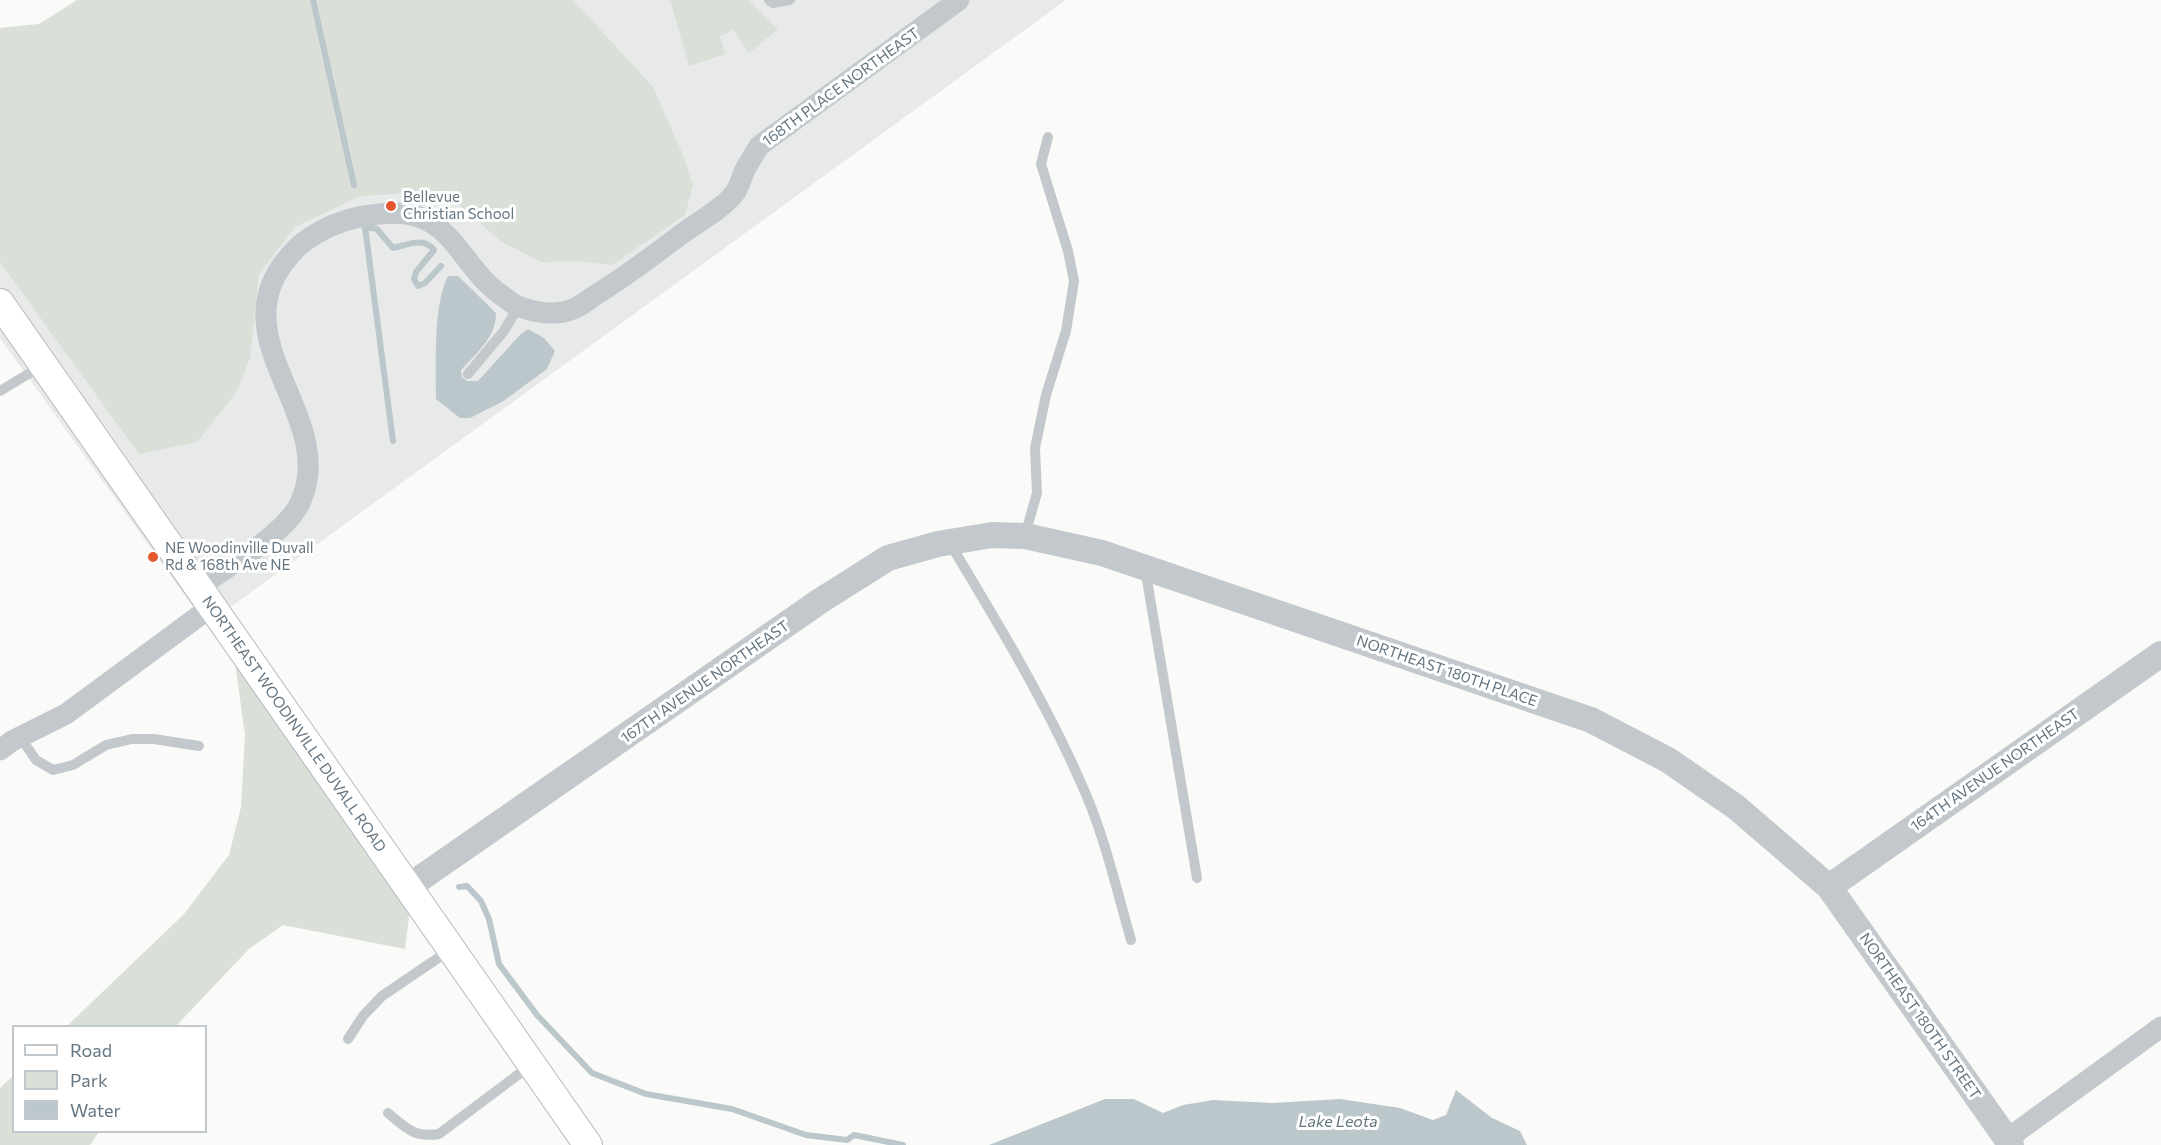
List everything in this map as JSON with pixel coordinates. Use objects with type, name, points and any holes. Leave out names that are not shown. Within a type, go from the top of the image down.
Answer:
[{"type":"main road","name":"NORTHEAST WOODINVILLE DUVALL ROAD","points":[[0,303],[588,1145]]},
{"type":"street","name":"168TH PLACE NORTHEAST","points":[[0,750],[20,737],[66,714],[204,597],[242,557],[283,526],[299,505],[307,484],[307,455],[302,424],[280,376],[267,339],[265,309],[275,275],[292,252],[310,237],[329,226],[356,218],[391,212],[419,216],[439,226],[491,288],[518,307],[545,314],[572,309],[611,286],[711,213],[734,194],[759,146],[958,0]]},
{"type":"street","name":"167TH AVENUE NORTHEAST","points":[[408,887],[820,601],[888,558],[949,542],[992,535],[1025,536]]},
{"type":"street","name":"NORTHEAST 180TH PLACE","points":[[1025,536],[1102,553],[1591,720],[1668,760],[1736,807],[1829,887]]},
{"type":"street","name":"164TH AVENUE NORTHEAST","points":[[1829,887],[2161,654]]},
{"type":"street","name":"NORTHEAST 180TH STREET","points":[[1829,887],[2009,1142]]},
{"type":"street","points":[[2009,1142],[2161,1027]]},
{"type":"lane","points":[[769,0],[773,3],[790,0]]},
{"type":"lane","points":[[1025,536],[1037,493],[1035,448],[1046,395],[1066,331],[1074,281],[1068,251],[1041,164],[1048,137]]},
{"type":"lane","points":[[468,374],[504,330],[518,307]]},
{"type":"lane","points":[[0,391],[43,365]]},
{"type":"lane","points":[[949,542],[996,619],[1052,722],[1082,784],[1096,822],[1131,940]]},
{"type":"lane","points":[[1145,568],[1197,878]]},
{"type":"lane","points":[[20,737],[36,760],[53,770],[73,765],[106,745],[132,739],[199,746]]},
{"type":"lane","points":[[348,1040],[363,1016],[382,996],[451,950]]},
{"type":"lane","points":[[388,1113],[410,1132],[427,1136],[439,1134],[531,1064]]},
{"type":"shaded area","name":"Bellevue Christian School","points":[[103,0],[1066,0],[206,625],[0,338],[0,75]]},
{"type":"green space","points":[[77,0],[573,0],[653,87],[683,155],[693,185],[685,215],[612,265],[579,261],[541,262],[502,242],[443,191],[360,196],[295,227],[259,274],[250,358],[236,393],[197,442],[139,454],[0,262],[0,28],[39,24]]},
{"type":"green space","points":[[670,0],[749,0],[778,29],[749,53],[733,30],[720,36],[725,54],[689,66]]},
{"type":"green space","points":[[235,663],[410,909],[405,949],[283,925],[249,949],[177,1025],[68,1025],[184,914],[229,855],[241,807],[245,735]]},
{"type":"green space","points":[[12,1077],[12,1133],[98,1133],[90,1145],[0,1145],[0,1088]]},
{"type":"water","points":[[448,276],[458,276],[496,313],[493,330],[489,337],[461,370],[462,377],[467,381],[478,381],[528,329],[544,338],[555,351],[547,369],[502,402],[470,418],[460,418],[436,399],[438,319],[443,288]]},
{"type":"water","name":"Lake Leota","points":[[1456,1090],[1492,1118],[1520,1131],[1527,1145],[989,1145],[1105,1099],[1134,1099],[1163,1113],[1183,1105],[1213,1100],[1272,1103],[1340,1099],[1400,1108],[1433,1120],[1446,1115]]},
{"type":"waterway","points":[[313,0],[354,185]]},
{"type":"waterway","points":[[393,441],[365,227],[377,229],[393,248],[420,242],[434,250],[416,272],[414,279],[418,286],[425,283],[441,266]]},
{"type":"waterway","points":[[459,887],[467,886],[481,901],[489,919],[499,964],[537,1015],[592,1073],[646,1094],[732,1109],[806,1135],[847,1140],[854,1135],[903,1145]]},
{"type":"place","name":"Bellevue Christian School","points":[[391,206]]},
{"type":"place","name":"NE Woodinville Duvall Rd & 168th Ave NE","points":[[153,557]]}]
